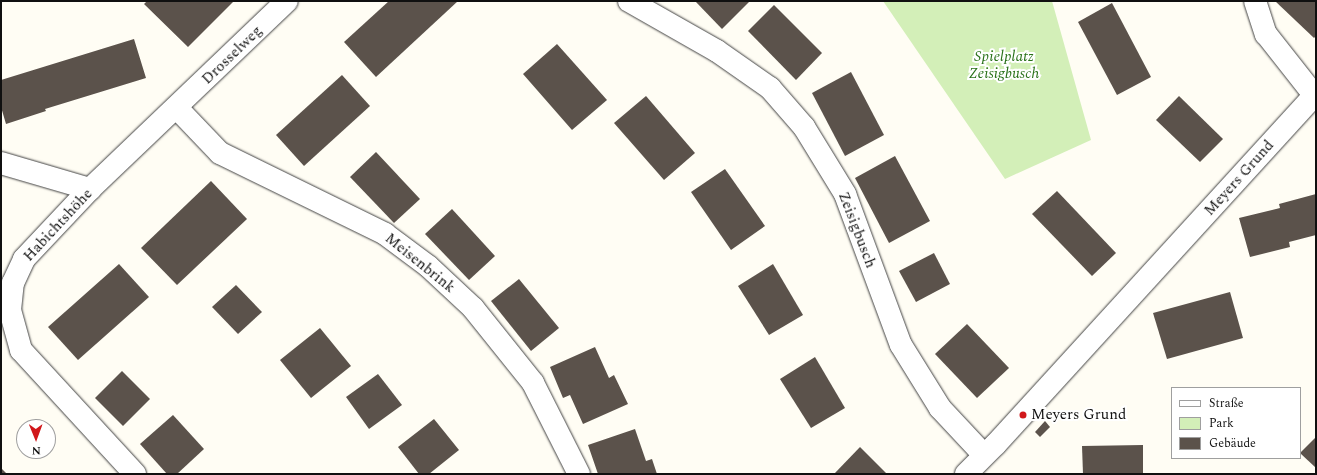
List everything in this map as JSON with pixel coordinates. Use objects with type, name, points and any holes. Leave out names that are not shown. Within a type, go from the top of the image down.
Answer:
[{"type":"street","name":"Drosselweg","points":[[177,108],[288,1]]},
{"type":"street","name":"Zeisigbusch","points":[[629,1],[717,51],[764,84],[804,127],[845,194],[901,345],[940,408],[984,455]]},
{"type":"street","points":[[1255,1],[1266,34],[1315,94]]},
{"type":"street","name":"Meyers Grund","points":[[966,474],[1315,94]]},
{"type":"street","name":"Habichtshöhe","points":[[135,474],[21,350],[10,310],[13,283],[24,259],[90,189],[177,108]]},
{"type":"street","name":"Meisenbrink","points":[[177,108],[220,153],[385,234],[428,266],[473,308],[533,383],[579,474]]},
{"type":"street","points":[[1,163],[90,189]]},
{"type":"green space","name":"Spielplatz Zeisigbusch","points":[[883,1],[1052,1],[1091,140],[1005,179]]},
{"type":"building","points":[[147,1],[234,1],[188,47],[144,4]]},
{"type":"building","points":[[389,1],[458,1],[376,77],[344,42]]},
{"type":"building","points":[[695,1],[750,1],[722,29]]},
{"type":"building","points":[[1275,1],[1316,1],[1316,36],[1314,38]]},
{"type":"building","points":[[1112,3],[1151,77],[1117,95],[1078,22]]},
{"type":"building","points":[[774,5],[822,53],[796,80],[748,31]]},
{"type":"building","points":[[134,39],[146,78],[45,109],[46,111],[6,124],[1,107],[1,80]]},
{"type":"building","points":[[557,44],[607,100],[572,130],[523,74]]},
{"type":"building","points":[[851,72],[884,135],[845,156],[812,93]]},
{"type":"building","points":[[342,75],[370,106],[304,166],[276,135]]},
{"type":"building","points":[[646,96],[695,153],[664,180],[614,123]]},
{"type":"building","points":[[1179,96],[1223,139],[1200,162],[1156,120]]},
{"type":"building","points":[[376,152],[420,199],[394,223],[350,177]]},
{"type":"building","points":[[895,156],[930,221],[889,243],[855,178]]},
{"type":"building","points":[[725,169],[765,226],[731,250],[691,192]]},
{"type":"building","points":[[211,181],[247,219],[177,285],[141,248]]},
{"type":"building","points":[[1057,191],[1116,253],[1092,276],[1032,214]]},
{"type":"building","points":[[1316,194],[1316,235],[1289,242],[1290,247],[1250,257],[1239,218],[1280,208],[1279,204]]},
{"type":"building","points":[[452,209],[495,256],[469,280],[425,234]]},
{"type":"building","points":[[934,253],[950,284],[916,302],[899,271]]},
{"type":"building","points":[[119,264],[149,297],[78,360],[48,327]]},
{"type":"building","points":[[773,264],[803,315],[769,335],[738,286]]},
{"type":"building","points":[[519,279],[559,328],[531,351],[491,301]]},
{"type":"building","points":[[236,285],[262,312],[238,334],[212,307]]},
{"type":"building","points":[[1230,292],[1243,338],[1167,359],[1153,313]]},
{"type":"building","points":[[967,324],[1009,368],[977,398],[935,354]]},
{"type":"building","points":[[320,328],[351,366],[311,398],[280,360]]},
{"type":"building","points":[[595,347],[609,378],[614,375],[628,404],[583,424],[570,395],[563,398],[550,367]]},
{"type":"building","points":[[815,357],[845,408],[811,428],[780,379]]},
{"type":"building","points":[[122,371],[150,399],[123,426],[95,398]]},
{"type":"building","points":[[378,374],[402,405],[369,429],[346,397]]},
{"type":"building","points":[[173,415],[204,449],[177,474],[167,474],[140,444]]},
{"type":"building","points":[[434,419],[459,450],[429,474],[419,474],[398,447]]},
{"type":"building","points":[[1045,421],[1050,427],[1040,437],[1035,432]]},
{"type":"building","points":[[635,429],[646,461],[652,459],[657,474],[598,474],[588,445]]},
{"type":"building","points":[[1316,437],[1316,468],[1301,454],[1301,452]]},
{"type":"building","points":[[1143,445],[1143,474],[1083,474],[1082,446]]},
{"type":"building","points":[[860,447],[887,474],[834,474]]},
{"type":"building","points":[[1,468],[7,474],[1,474]]},
{"type":"place","name":"Meyers Grund","points":[[1023,415]]}]
